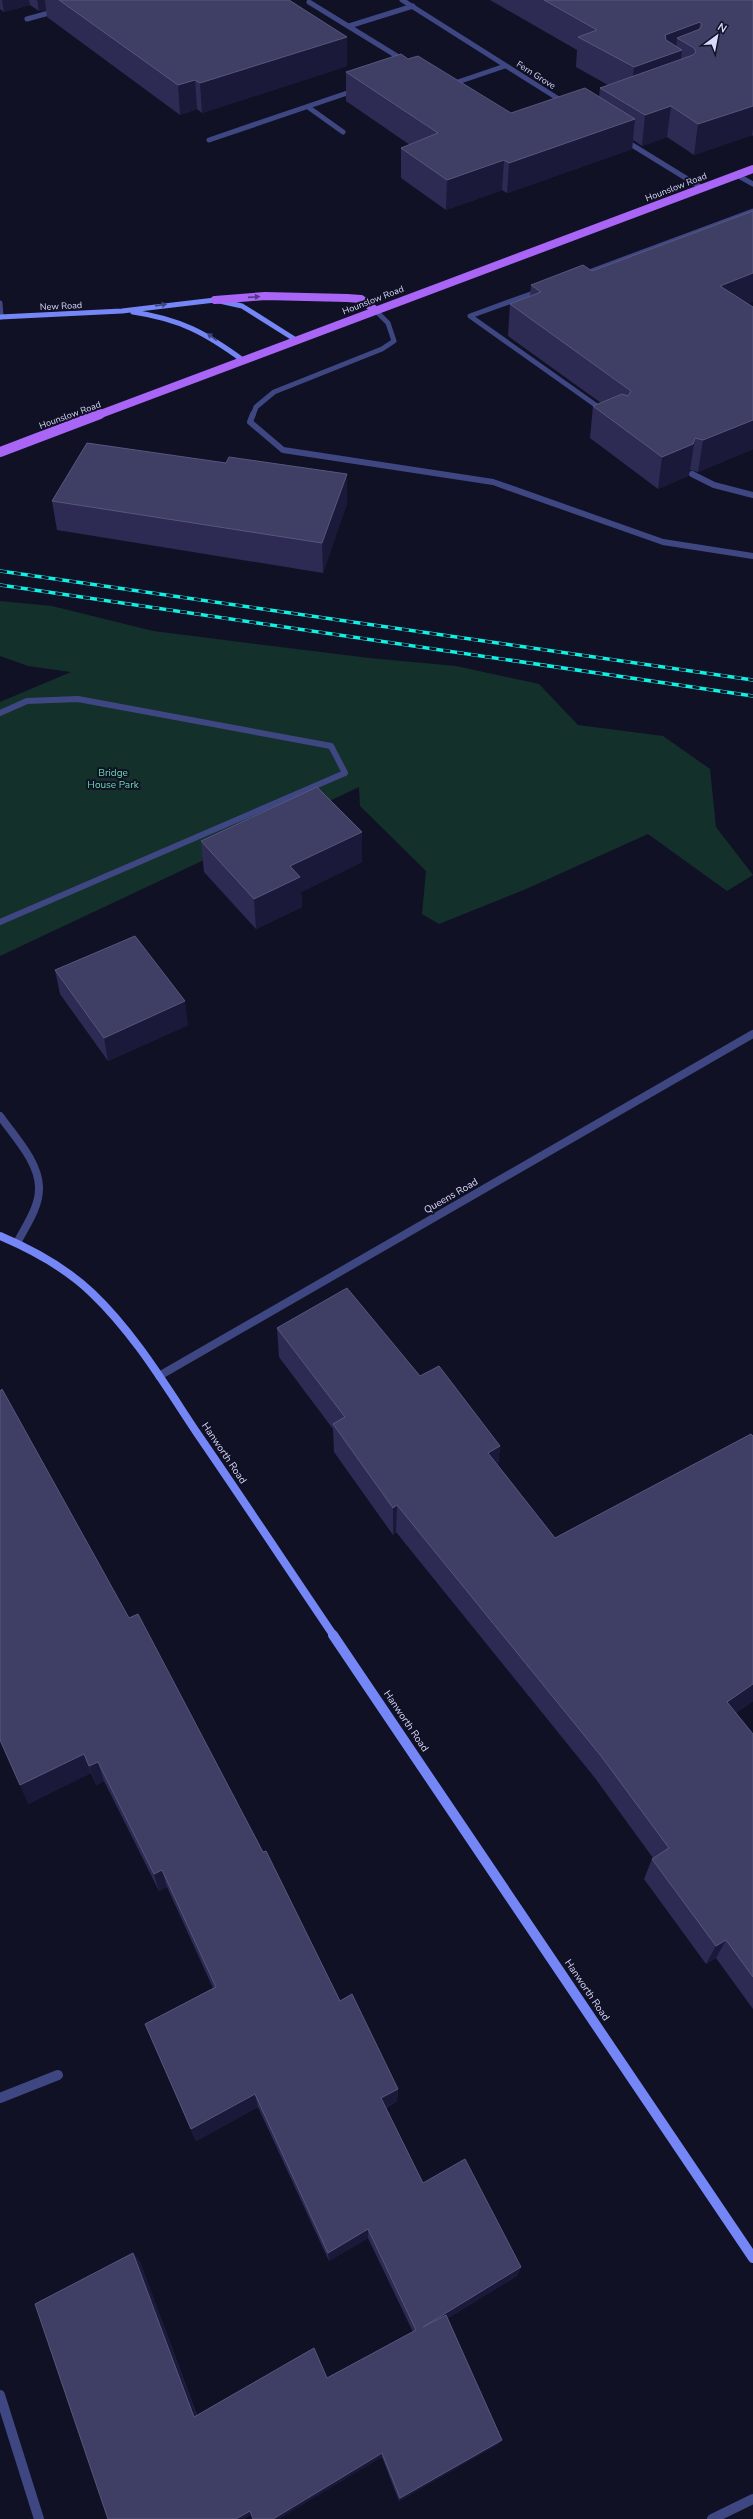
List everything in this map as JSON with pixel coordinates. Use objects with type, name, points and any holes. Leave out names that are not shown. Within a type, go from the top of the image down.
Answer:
[{"type":"main road","name":"Hounslow Road","points":[[0,452],[753,169]]},
{"type":"main road","points":[[122,311],[264,296],[347,298],[361,300],[376,310]]},
{"type":"main road","points":[[216,300],[242,306],[296,340]]},
{"type":"main road","points":[[122,311],[180,320],[204,331],[244,361]]},
{"type":"main road","name":"New Road","points":[[0,317],[122,311]]},
{"type":"main road","name":"Hanworth Road","points":[[0,1236],[17,1243],[70,1274],[102,1303],[159,1376],[753,2256]]},
{"type":"street","name":"Fern Grove","points":[[402,0],[569,106]]},
{"type":"street","points":[[309,2],[412,65]]},
{"type":"street","points":[[349,26],[413,6]]},
{"type":"street","points":[[27,20],[64,9]]},
{"type":"street","points":[[452,90],[445,86],[505,66]]},
{"type":"street","points":[[209,140],[359,89]]},
{"type":"street","points":[[308,107],[343,132]]},
{"type":"street","points":[[621,138],[702,188]]},
{"type":"street","points":[[737,175],[753,184]]},
{"type":"street","points":[[574,277],[753,211]]},
{"type":"street","points":[[545,288],[470,316],[610,415]]},
{"type":"street","points":[[0,303],[0,317]]},
{"type":"street","points":[[376,310],[388,323],[394,341],[382,349],[274,392],[256,407],[250,422],[283,450],[492,482],[663,542],[753,556]]},
{"type":"street","points":[[692,474],[702,481],[753,495]]},
{"type":"street","points":[[0,713],[27,701],[78,699],[331,746],[345,773],[0,922]]},
{"type":"street","name":"Queens Road","points":[[159,1376],[753,1034]]},
{"type":"street","points":[[0,1116],[29,1162],[39,1183],[36,1203],[17,1243]]},
{"type":"street","points":[[0,2098],[58,2075]]},
{"type":"street","points":[[0,2395],[39,2519]]},
{"type":"street","points":[[712,2519],[753,2499]]},
{"type":"green space","name":"Bridge House Park","points":[[0,601],[52,606],[153,631],[369,658],[456,666],[539,684],[578,725],[663,736],[710,769],[716,827],[753,875],[727,891],[648,834],[526,889],[439,924],[422,914],[426,871],[360,806],[359,787],[0,956],[0,702],[71,672],[28,666],[0,656]]},
{"type":"building","points":[[59,0],[289,0],[347,37],[200,83],[195,80],[178,85]]},
{"type":"building","points":[[544,0],[753,0],[753,106],[698,124],[671,106],[645,115],[600,88],[693,55],[696,52],[694,48],[677,38],[700,29],[702,25],[700,22],[665,35],[666,40],[682,50],[634,67],[578,37],[597,30]]},
{"type":"building","points":[[401,54],[408,59],[418,56],[511,113],[585,88],[635,119],[509,163],[504,160],[447,180],[401,148],[438,133],[346,72]]},
{"type":"building","points":[[753,211],[753,273],[720,286],[753,307],[753,420],[703,440],[695,438],[693,444],[662,457],[593,406],[622,394],[628,396],[631,391],[510,304],[541,292],[531,285],[583,265],[592,271]]},
{"type":"building","points":[[87,443],[226,463],[229,457],[347,474],[322,543],[52,501]]},
{"type":"building","points":[[317,787],[362,832],[290,866],[300,877],[254,899],[201,841]]},
{"type":"building","points":[[135,936],[185,1001],[104,1038],[55,970]]},
{"type":"building","points":[[347,1288],[420,1376],[439,1366],[500,1446],[488,1453],[555,1538],[751,1434],[753,1436],[753,1684],[727,1702],[753,1734],[753,1977],[726,1940],[716,1946],[652,1859],[669,1848],[601,1756],[397,1505],[393,1508],[333,1424],[345,1417],[277,1328]]},
{"type":"building","points":[[2,1389],[129,1618],[138,1614],[263,1852],[266,1851],[340,2001],[352,1994],[398,2089],[381,2098],[423,2183],[465,2159],[521,2267],[423,2327],[446,2315],[502,2440],[400,2498],[382,2453],[273,2519],[253,2519],[250,2511],[236,2519],[108,2519],[35,2304],[133,2253],[194,2417],[314,2348],[327,2378],[416,2330],[368,2229],[328,2253],[255,2094],[191,2129],[145,2024],[216,1987],[162,1870],[154,1874],[98,1762],[89,1766],[84,1754],[20,1785],[0,1740],[0,1391]]},
{"type":"railway","points":[[0,571],[753,680]]},
{"type":"railway","points":[[0,585],[753,696]]}]
